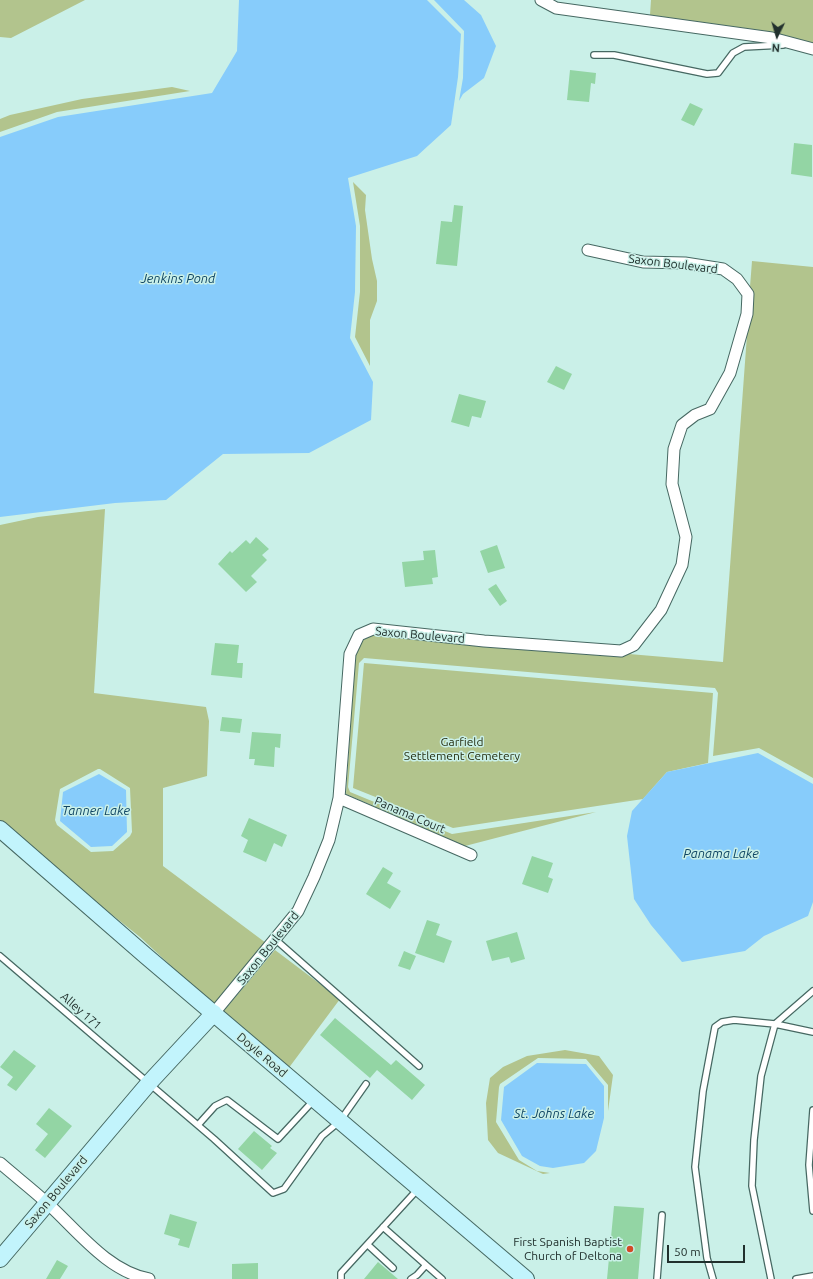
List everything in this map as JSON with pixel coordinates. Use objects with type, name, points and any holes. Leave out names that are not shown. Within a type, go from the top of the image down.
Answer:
[{"type":"main road","name":"Doyle Road","points":[[0,829],[214,1014],[526,1279]]},
{"type":"main road","name":"Saxon Boulevard","points":[[0,1259],[149,1083],[214,1014]]},
{"type":"street","points":[[541,0],[556,8],[772,38],[813,50]]},
{"type":"street","name":"Saxon Boulevard","points":[[214,1014],[276,940],[298,911],[329,840],[339,798],[350,654],[359,635],[373,629],[484,641],[621,651],[634,645],[662,610],[682,565],[686,537],[672,484],[674,449],[682,424],[695,415],[710,409],[730,373],[747,314],[748,294],[737,279],[723,269],[685,263],[643,262],[588,250]]},
{"type":"street","name":"Panama Court","points":[[339,798],[471,855]]},
{"type":"street","points":[[0,1163],[46,1203],[101,1255],[124,1270],[149,1279]]},
{"type":"lane","points":[[594,55],[614,55],[707,74],[718,73],[733,53],[744,47],[790,44]]},
{"type":"lane","points":[[276,940],[419,1066]]},
{"type":"lane","name":"Alley 171","points":[[0,956],[198,1125],[273,1193],[284,1189],[322,1136],[340,1121]]},
{"type":"lane","points":[[771,1279],[752,1186],[752,1165],[761,1076],[775,1024],[813,991]]},
{"type":"lane","points":[[713,1279],[707,1258],[695,1166],[702,1091],[715,1027],[722,1022],[734,1020],[775,1024],[813,1032]]},
{"type":"lane","points":[[340,1121],[366,1084]]},
{"type":"lane","points":[[198,1125],[215,1106],[227,1100],[278,1139],[315,1099]]},
{"type":"lane","points":[[813,1110],[809,1165],[813,1211]]},
{"type":"lane","points":[[341,1279],[341,1273],[418,1188]]},
{"type":"lane","points":[[657,1279],[662,1215]]},
{"type":"lane","points":[[383,1227],[442,1279]]},
{"type":"lane","points":[[368,1244],[393,1268]]},
{"type":"lane","points":[[411,1279],[426,1265]]},
{"type":"lane","points":[[796,1279],[813,1276]]},
{"type":"green space","points":[[0,0],[85,0],[11,38],[0,37]]},
{"type":"green space","points":[[651,0],[813,0],[813,43],[773,32],[650,15]]},
{"type":"green space","points":[[172,87],[190,91],[57,112],[0,132],[0,119],[10,115],[82,99]]},
{"type":"green space","points":[[353,182],[366,195],[365,210],[372,259],[377,281],[377,301],[370,320],[370,366],[355,337],[360,292],[360,226]]},
{"type":"green space","points":[[752,261],[813,267],[813,778],[759,748],[713,756],[718,693],[715,688],[364,658],[359,663],[348,787],[350,792],[452,834],[596,812],[465,846],[346,794],[355,655],[363,640],[374,635],[484,647],[621,657],[629,654],[723,662],[747,335],[752,316],[754,295],[750,287]]},
{"type":"green space","points":[[105,509],[94,693],[206,707],[209,721],[207,776],[163,788],[163,866],[266,943],[213,1005],[140,937],[62,875],[0,821],[0,525],[38,517]],"holes":[[[100,769],[130,788],[132,832],[130,836],[113,851],[91,852],[57,825],[55,820],[60,789]]]},
{"type":"green space","name":"Garfield Settlement Cemetery","points":[[364,663],[713,693],[708,763],[667,772],[643,799],[453,828],[353,788]]},
{"type":"green space","points":[[275,950],[340,999],[288,1069],[222,1013]]},
{"type":"green space","points":[[565,1050],[599,1056],[613,1075],[608,1111],[608,1085],[586,1059],[538,1058],[500,1084],[499,1087],[496,1122],[519,1160],[537,1171],[550,1173],[543,1174],[498,1153],[488,1140],[486,1103],[490,1078],[503,1067],[527,1056]]},
{"type":"water","name":"Jenkins Pond","points":[[239,0],[427,0],[461,34],[458,77],[451,125],[417,156],[348,178],[356,226],[355,292],[350,338],[373,382],[371,420],[309,453],[223,454],[166,500],[115,503],[0,517],[0,137],[58,117],[212,93],[237,51]]},
{"type":"water","points":[[434,0],[464,0],[481,15],[496,46],[484,78],[463,94],[459,101],[463,78],[464,31]]},
{"type":"water","name":"Panama Lake","points":[[758,753],[813,784],[813,902],[808,916],[764,936],[745,951],[682,962],[651,925],[634,899],[627,836],[632,811],[667,772]]},
{"type":"water","name":"Tanner Lake","points":[[99,774],[126,790],[127,832],[112,846],[91,847],[60,821],[63,792]]},
{"type":"water","name":"St. Johns Lake","points":[[537,1063],[586,1064],[604,1086],[604,1118],[596,1151],[584,1163],[553,1168],[540,1166],[522,1156],[501,1120],[504,1087]]},
{"type":"building","points":[[570,70],[596,73],[595,84],[591,83],[589,102],[567,100]]},
{"type":"building","points":[[690,103],[703,109],[694,126],[681,120]]},
{"type":"building","points":[[794,143],[812,145],[812,177],[791,174]]},
{"type":"building","points":[[454,205],[463,206],[457,266],[436,264],[441,221],[452,222]]},
{"type":"building","points":[[556,366],[572,374],[564,390],[547,382]]},
{"type":"building","points":[[459,394],[486,401],[481,418],[472,416],[469,427],[451,422]]},
{"type":"building","points":[[256,537],[269,549],[262,555],[267,560],[251,576],[257,582],[246,592],[218,564],[230,551],[232,553],[246,540],[250,544]]},
{"type":"building","points":[[497,545],[505,568],[488,573],[480,551]]},
{"type":"building","points":[[435,550],[438,577],[432,578],[433,584],[405,587],[402,562],[424,560],[423,551]]},
{"type":"building","points":[[496,584],[507,601],[500,606],[488,589]]},
{"type":"building","points":[[215,643],[239,645],[237,663],[243,663],[242,678],[211,675]]},
{"type":"building","points":[[222,717],[242,719],[240,733],[220,731]]},
{"type":"building","points":[[252,732],[281,734],[280,748],[275,747],[274,767],[254,765],[255,759],[249,759]]},
{"type":"building","points":[[249,818],[287,835],[282,847],[274,843],[266,862],[243,852],[248,840],[241,836]]},
{"type":"building","points":[[532,856],[553,863],[548,877],[553,879],[548,893],[522,884]]},
{"type":"building","points":[[383,867],[393,873],[387,883],[401,891],[390,909],[366,894]]},
{"type":"building","points":[[427,920],[440,924],[436,935],[452,941],[444,963],[415,953]]},
{"type":"building","points":[[517,932],[525,959],[511,963],[509,957],[492,961],[486,941]]},
{"type":"building","points":[[404,951],[416,956],[410,970],[398,966]]},
{"type":"building","points":[[335,1018],[391,1065],[396,1060],[425,1085],[412,1100],[377,1070],[370,1078],[320,1035]]},
{"type":"building","points":[[14,1050],[36,1066],[16,1091],[7,1085],[13,1077],[0,1067]]},
{"type":"building","points":[[49,1108],[72,1126],[45,1158],[35,1150],[48,1134],[36,1124]]},
{"type":"building","points":[[254,1131],[272,1146],[270,1148],[277,1153],[262,1170],[238,1149]]},
{"type":"building","points":[[614,1206],[644,1208],[638,1279],[607,1279]]},
{"type":"building","points":[[170,1214],[197,1222],[189,1248],[178,1245],[180,1239],[164,1234]]},
{"type":"building","points":[[57,1260],[68,1266],[60,1279],[46,1279]]},
{"type":"building","points":[[378,1262],[398,1279],[364,1279]]},
{"type":"building","points":[[258,1263],[258,1279],[232,1279],[232,1264]]},
{"type":"place","name":"First Spanish Baptist Church of Deltona","points":[[630,1249]]}]
